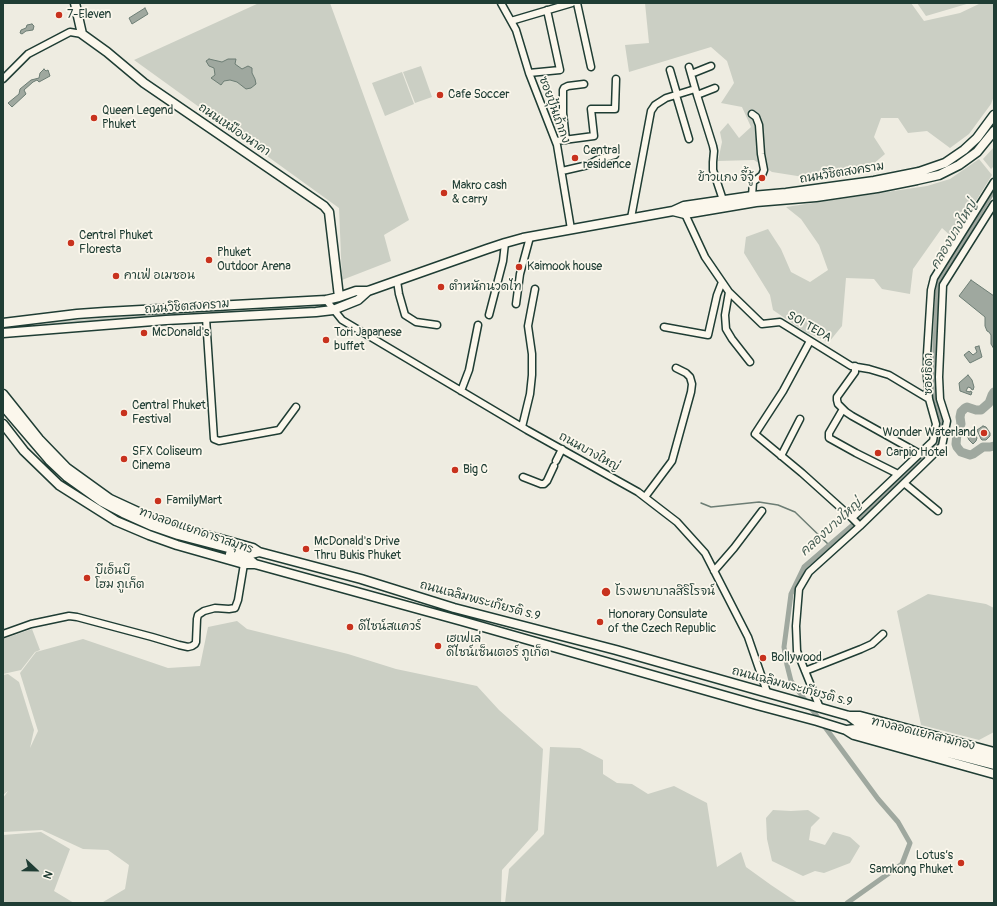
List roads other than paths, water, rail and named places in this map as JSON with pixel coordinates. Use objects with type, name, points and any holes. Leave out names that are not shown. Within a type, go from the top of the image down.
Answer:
[{"type":"main road","points":[[75,3],[82,34]]},
{"type":"main road","name":"ถนนเหมืองนาคา","points":[[82,34],[107,52],[144,83],[324,206],[329,212],[339,297]]},
{"type":"main road","name":"ถนนวิชิตสงคราม","points":[[684,210],[723,200],[874,181],[919,172],[945,163],[964,150],[977,138],[994,115]]},
{"type":"main road","name":"ถนนวิชิตสงคราม","points":[[3,323],[105,312],[326,300],[356,291],[368,291],[505,243],[530,237],[673,211],[816,197],[877,188],[939,175],[959,165],[977,152],[994,131]]},
{"type":"main road","name":"ถนนวิชิตสงคราม","points":[[5,334],[206,318],[333,310],[358,300],[368,291]]},
{"type":"main road","name":"ถนนเฉลิมพระเกียรติ ร.9","points":[[3,394],[39,439],[67,468],[110,499],[170,525],[253,548],[259,552],[361,580],[454,608],[621,651],[849,716],[860,716],[994,752]]},
{"type":"main road","name":"ทางลอดแยกดาราสมุทร","points":[[3,406],[54,464],[68,477],[102,502],[152,526],[178,535],[251,554],[259,552]]},
{"type":"main road","name":"ทางลอดแยกดาราสมุทร","points":[[3,414],[35,452],[63,481],[101,507],[115,515],[162,534],[250,559],[255,564]]},
{"type":"main road","name":"ถนนเฉลิมพระเกียรติ ร.9","points":[[3,424],[24,450],[59,485],[116,521],[177,545],[244,564],[255,564],[455,619],[817,721],[846,730],[854,735],[994,774]]},
{"type":"main road","name":"ทางลอดแยกสามกอง","points":[[849,716],[857,722],[994,759]]},
{"type":"main road","name":"ทางลอดแยกสามกอง","points":[[846,730],[855,729],[994,765]]},
{"type":"street","name":"ซอยปุ้นเถ้ากง","points":[[501,3],[516,30],[529,73],[556,141],[571,229]]},
{"type":"street","points":[[511,21],[572,3]]},
{"type":"street","points":[[577,3],[591,67]]},
{"type":"street","points":[[529,73],[560,70],[546,10]]},
{"type":"street","points":[[3,79],[28,54],[70,32],[82,34]]},
{"type":"street","points":[[711,66],[690,70],[713,146],[713,170],[723,200]]},
{"type":"street","points":[[670,70],[689,139]]},
{"type":"street","points":[[556,141],[594,136],[591,109],[615,108],[616,79]]},
{"type":"street","points":[[566,140],[562,90],[568,86],[584,84]]},
{"type":"street","points":[[631,218],[651,111],[666,98],[715,88]]},
{"type":"street","points":[[752,114],[756,117],[759,126],[764,170],[762,175],[753,182],[752,196]]},
{"type":"street","points":[[562,171],[588,165],[599,159],[615,156]]},
{"type":"street","points":[[852,518],[933,441],[936,424],[929,399],[927,377],[931,290],[934,278],[994,182]]},
{"type":"street","name":"ซอยธิดา","points":[[820,708],[797,652],[796,626],[799,589],[809,572],[860,526],[942,446],[947,422],[940,399],[939,378],[943,286],[994,204]]},
{"type":"street","name":"SOI TEDA","points":[[684,210],[705,257],[722,282],[729,292],[762,324],[780,322],[851,366],[869,369],[889,375],[929,399]]},
{"type":"street","points":[[516,304],[520,274],[530,237]]},
{"type":"street","points":[[489,315],[503,261],[505,243]]},
{"type":"street","points":[[397,281],[404,314],[416,322],[438,325]]},
{"type":"street","points":[[664,327],[708,335],[722,282]]},
{"type":"street","points":[[522,427],[530,394],[532,375],[532,354],[528,326],[535,289]]},
{"type":"street","points":[[729,292],[725,314],[726,329],[750,362]]},
{"type":"street","name":"ถนนบางใหญ่","points":[[326,300],[342,320],[522,427],[645,497],[677,522],[705,553],[748,637],[767,692]]},
{"type":"street","points":[[206,318],[214,439],[219,441],[279,430],[296,407]]},
{"type":"street","points":[[461,391],[472,355],[478,325]]},
{"type":"street","points":[[810,341],[783,391],[754,434],[802,473],[860,526]]},
{"type":"street","points":[[855,366],[854,372],[837,399],[838,404],[852,416],[920,454]]},
{"type":"street","points":[[645,497],[672,461],[691,392],[692,384],[690,377],[686,373],[676,368]]},
{"type":"street","points":[[927,377],[939,378]]},
{"type":"street","points":[[843,409],[829,433],[829,438],[898,474]]},
{"type":"street","points":[[781,456],[800,420]]},
{"type":"street","points":[[523,477],[544,484],[547,481],[562,449]]},
{"type":"street","points":[[904,483],[938,511]]},
{"type":"street","points":[[714,571],[734,548],[762,510]]},
{"type":"street","points":[[3,634],[31,624],[69,616],[179,645],[188,647],[192,646],[196,642],[198,615],[204,611],[215,608],[235,608],[238,600],[244,564]]},
{"type":"street","points":[[805,671],[872,644],[883,634]]},
{"type":"waterway","name":"คลองบางใหญ่","points":[[847,903],[902,864],[910,843],[898,822],[878,799],[791,681],[784,647],[791,594],[804,567],[854,524],[936,446],[941,438],[943,425],[935,397],[935,346],[938,282],[994,190]]},
{"type":"waterway","points":[[994,392],[989,403],[981,410],[967,407],[961,412],[961,424],[957,433],[956,444],[961,452],[970,455],[983,447],[994,446]]},
{"type":"waterway","points":[[701,503],[711,507],[759,502],[778,505],[795,512],[829,545]]},
{"type":"place","name":"7-Eleven","points":[[59,15]]},
{"type":"place","name":"Cafe Soccer","points":[[440,95]]},
{"type":"place","name":"Queen Legend Phuket","points":[[94,118]]},
{"type":"place","name":"Central residence","points":[[575,158]]},
{"type":"place","name":"ข้าวแกง จี้จู้","points":[[762,178]]},
{"type":"place","name":"Makro cash & carry","points":[[444,193]]},
{"type":"place","name":"Central Phuket Floresta","points":[[71,243]]},
{"type":"place","name":"Phuket Outdoor Arena","points":[[209,260]]},
{"type":"place","name":"Kaimook house","points":[[519,267]]},
{"type":"place","name":"คาเฟ่ อเมซอน","points":[[116,276]]},
{"type":"place","name":"ตำหนักนวดไท","points":[[441,287]]},
{"type":"place","name":"McDonald's","points":[[144,333]]},
{"type":"place","name":"Tori Japanese buffet","points":[[326,340]]},
{"type":"place","name":"Central Phuket Festival","points":[[124,413]]},
{"type":"place","name":"Wonder Waterland","points":[[984,433]]},
{"type":"place","name":"Carpio Hotel","points":[[878,453]]},
{"type":"place","name":"SFX Coliseum Cinema","points":[[124,459]]},
{"type":"place","name":"Big C","points":[[455,470]]},
{"type":"place","name":"FamilyMart","points":[[158,501]]},
{"type":"place","name":"McDonald's Drive Thru Bukis Phuket","points":[[306,549]]},
{"type":"place","name":"บีเอ็นบี โฮม ภูเก็ต","points":[[87,578]]},
{"type":"place","name":"โรงพยาบาลสิริโรจน์","points":[[606,592]]},
{"type":"place","name":"Honorary Consulate of the Czech Republic","points":[[600,622]]},
{"type":"place","name":"ดีไซน์สแควร์","points":[[350,627]]},
{"type":"place","name":"เฮเฟเล่ ดีไซน์เซ็นเตอร์ ภูเก็ต","points":[[438,646]]},
{"type":"place","name":"Bollywood","points":[[763,658]]},
{"type":"place","name":"Lotus’s Samkong Phuket","points":[[961,863]]}]
